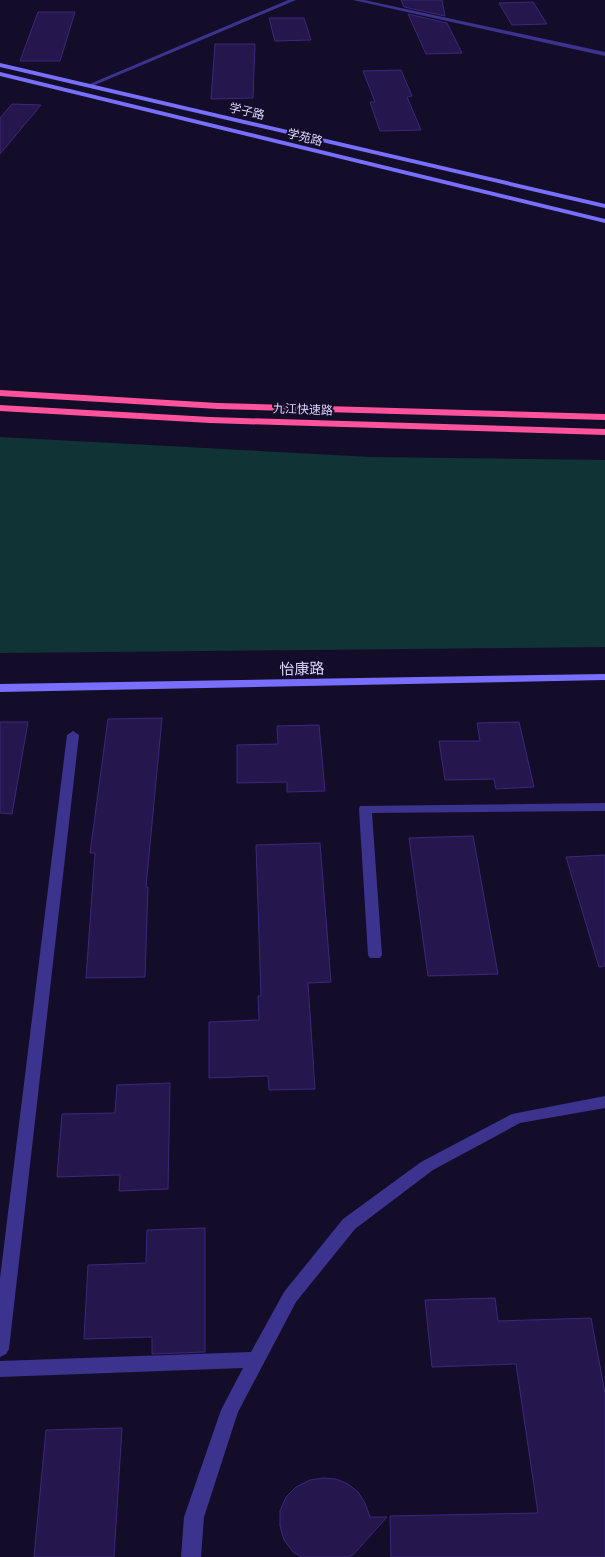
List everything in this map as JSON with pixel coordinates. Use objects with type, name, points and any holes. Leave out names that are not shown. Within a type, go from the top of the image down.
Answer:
[{"type":"highway","name":"九江快速路","points":[[0,393],[218,406],[605,417]]},
{"type":"highway","name":"九江快速路","points":[[0,408],[210,420],[605,432]]},
{"type":"street","points":[[88,86],[293,0]]},
{"type":"street","points":[[356,0],[605,54]]},
{"type":"street","name":"学子路","points":[[0,65],[605,206]]},
{"type":"street","name":"学苑路","points":[[0,74],[605,221]]},
{"type":"street","name":"怡康路","points":[[0,688],[605,677]]},
{"type":"street","points":[[0,1349],[74,734]]},
{"type":"street","points":[[375,955],[365,808],[605,807]]},
{"type":"street","points":[[191,1557],[194,1517],[230,1410],[290,1297],[349,1224],[427,1166],[517,1118],[605,1102]]},
{"type":"street","points":[[0,1369],[256,1360]]},
{"type":"green space","points":[[0,437],[371,457],[605,460],[605,647],[0,653]]},
{"type":"building","points":[[401,0],[442,0],[445,16],[404,7]]},
{"type":"building","points":[[533,2],[547,24],[512,25],[499,3]]},
{"type":"building","points":[[38,12],[75,12],[60,61],[20,61]]},
{"type":"building","points":[[408,14],[447,23],[462,53],[426,54]]},
{"type":"building","points":[[269,18],[304,18],[311,40],[275,41]]},
{"type":"building","points":[[215,44],[255,44],[253,98],[211,99]]},
{"type":"building","points":[[401,70],[412,96],[407,97],[421,130],[380,131],[370,102],[375,102],[363,71]]},
{"type":"building","points":[[12,104],[41,105],[0,154],[0,118]]},
{"type":"building","points":[[162,718],[146,887],[148,887],[145,977],[86,978],[95,853],[90,853],[108,719]]},
{"type":"building","points":[[0,722],[28,722],[12,814],[0,813]]},
{"type":"building","points":[[519,722],[534,787],[496,789],[494,779],[445,780],[439,741],[480,741],[477,723]]},
{"type":"building","points":[[319,725],[325,791],[287,792],[287,782],[237,783],[237,745],[278,744],[277,726]]},
{"type":"building","points":[[473,836],[498,974],[428,976],[409,838]]},
{"type":"building","points":[[320,843],[331,982],[308,983],[315,1089],[269,1090],[268,1076],[209,1078],[209,1022],[259,1020],[258,996],[261,996],[256,845]]},
{"type":"building","points":[[605,855],[605,966],[599,967],[566,857]]},
{"type":"building","points":[[170,1083],[168,1189],[119,1191],[120,1175],[57,1177],[62,1114],[115,1113],[117,1085]]},
{"type":"building","points":[[205,1228],[205,1352],[152,1354],[152,1337],[84,1339],[88,1265],[146,1263],[147,1230]]},
{"type":"building","points":[[495,1298],[498,1321],[591,1318],[605,1393],[605,1557],[391,1557],[390,1516],[538,1513],[516,1364],[432,1367],[425,1300]]},
{"type":"building","points":[[122,1428],[114,1557],[34,1557],[46,1430]]},
{"type":"building","points":[[336,1479],[348,1484],[358,1492],[365,1503],[370,1517],[387,1517],[353,1555],[348,1557],[302,1557],[293,1552],[284,1540],[280,1526],[280,1511],[286,1497],[296,1487],[310,1480]]}]
